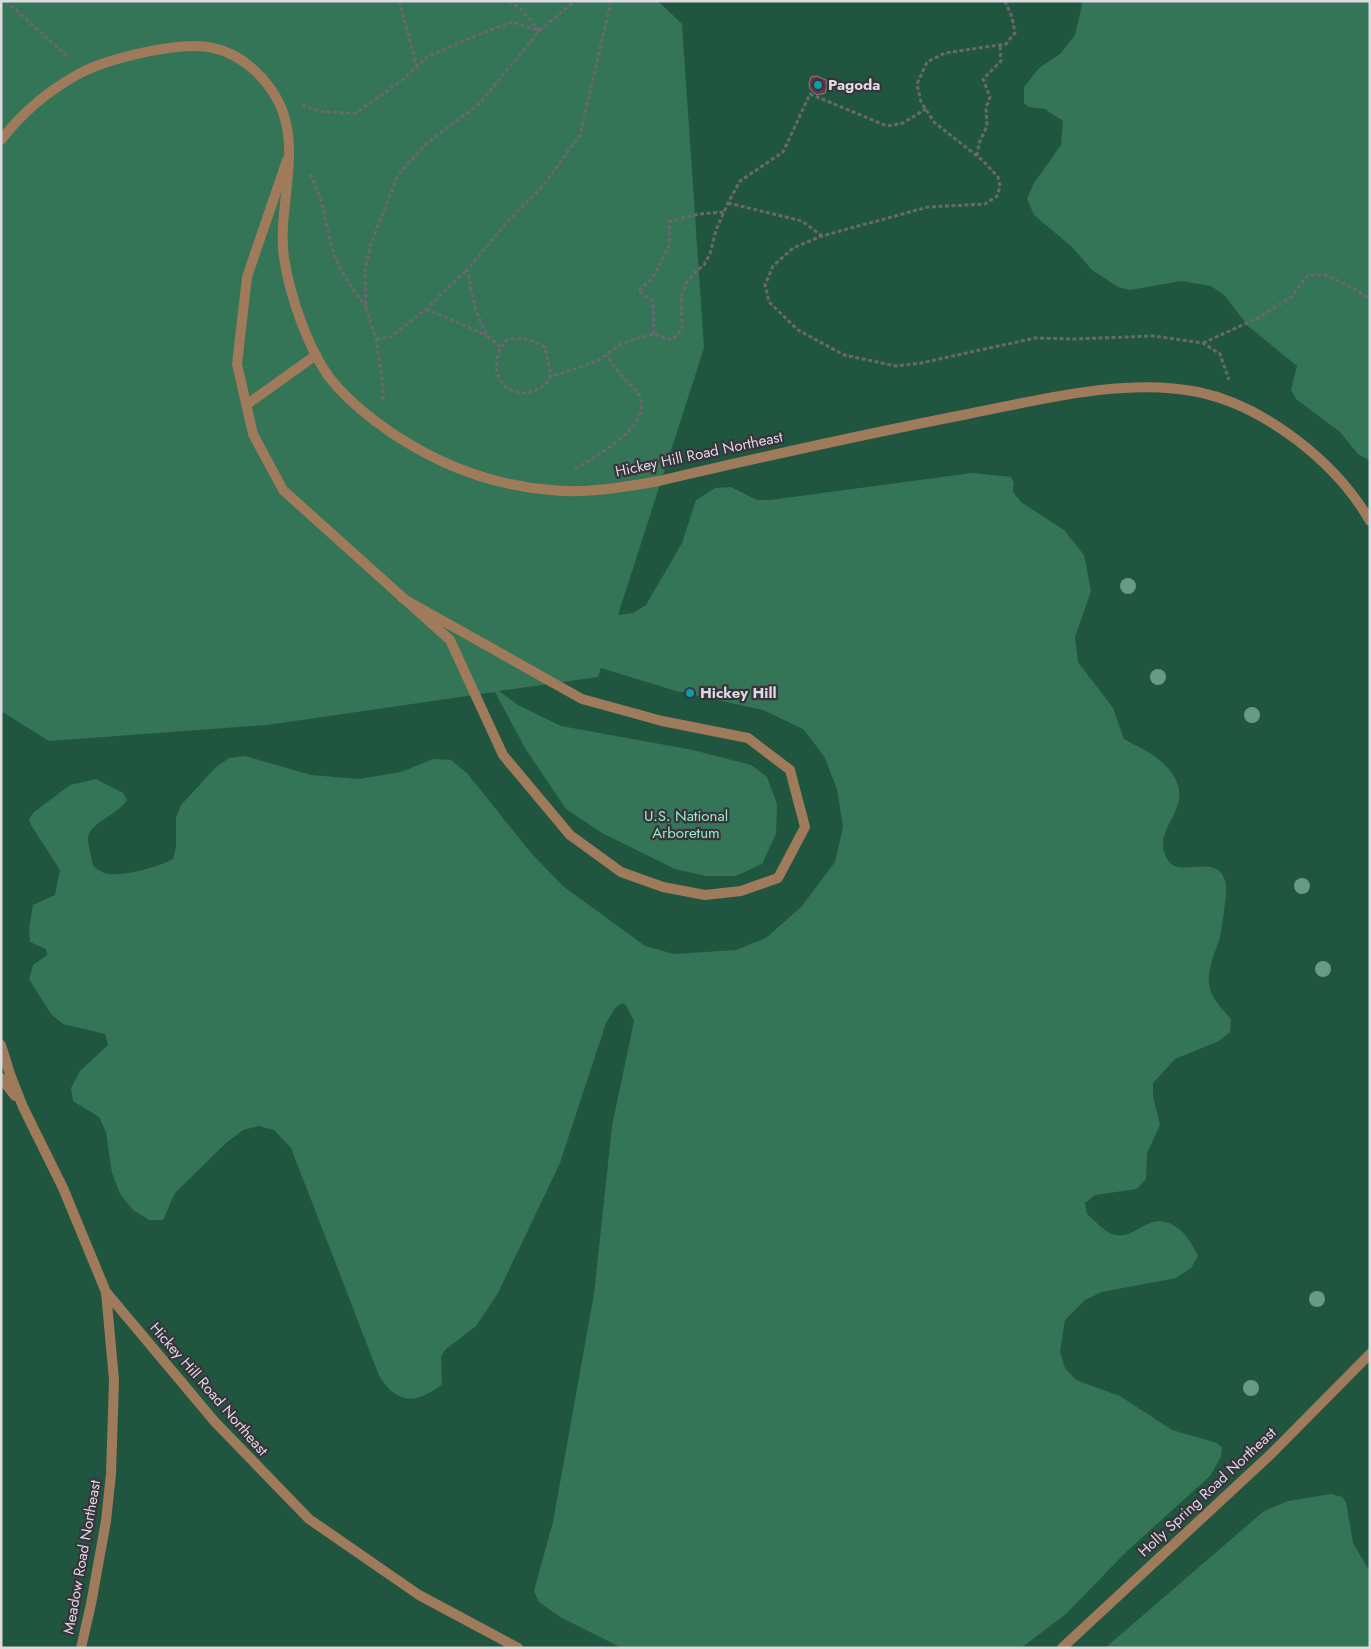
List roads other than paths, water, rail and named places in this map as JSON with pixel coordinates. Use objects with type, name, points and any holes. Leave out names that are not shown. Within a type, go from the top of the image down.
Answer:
[{"type":"street","name":"Hickey Hill Road Northeast","points":[[1,140],[28,110],[45,96],[83,71],[120,58],[151,51],[185,47],[212,47],[227,52],[241,60],[264,81],[274,94],[286,123],[289,138],[289,154],[282,232],[284,256],[294,302],[316,356],[335,384],[351,401],[380,424],[420,450],[465,471],[510,484],[554,491],[599,489],[659,481],[868,434],[1042,399],[1090,391],[1139,388],[1174,389],[1226,400],[1276,426],[1318,458],[1350,492],[1370,521]]},
{"type":"street","points":[[289,154],[247,276],[237,364],[253,434],[283,490],[402,598],[450,640],[503,755],[570,835],[621,872],[663,887],[705,894],[741,891],[778,878],[805,827],[790,770],[748,738],[662,721],[582,699],[402,598]]},
{"type":"street","points":[[246,405],[316,356]]},
{"type":"street","name":"Hickey Hill Road Northeast","points":[[1,1045],[23,1107],[63,1188],[106,1292],[215,1422],[309,1519],[419,1595],[518,1648]]},
{"type":"street","points":[[1,1078],[23,1107]]},
{"type":"street","name":"Meadow Road Northeast","points":[[81,1648],[95,1585],[106,1521],[111,1474],[114,1380],[106,1292]]},
{"type":"street","name":"Holly Spring Road Northeast","points":[[1062,1648],[1270,1455],[1370,1354]]},
{"type":"place","name":"Pagoda","points":[[818,85]]},
{"type":"place","name":"Hickey Hill","points":[[690,693]]},
{"type":"park label","name":"U.S. National Arboretum","points":[[686,824]]}]
